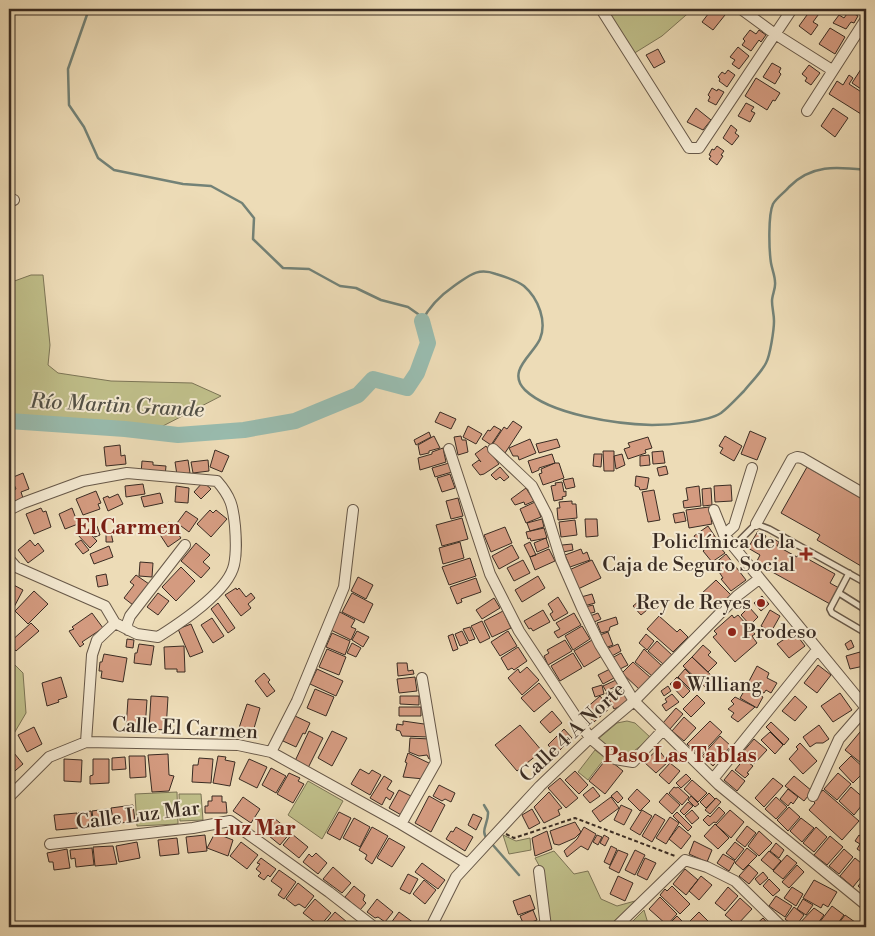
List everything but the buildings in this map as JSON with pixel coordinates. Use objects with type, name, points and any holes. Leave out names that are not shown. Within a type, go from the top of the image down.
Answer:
[{"type":"street","points":[[601,9],[688,148],[699,148],[792,9]]},
{"type":"street","points":[[740,9],[832,70]]},
{"type":"street","points":[[807,110],[866,20]]},
{"type":"street","points":[[449,449],[490,574],[519,631],[590,738],[615,759],[633,762],[663,730]]},
{"type":"street","points":[[494,449],[532,486],[547,515],[561,560],[582,608],[600,645],[634,701],[713,779],[866,905]]},
{"type":"street","points":[[756,524],[792,459],[797,457],[866,494]]},
{"type":"street","points":[[724,535],[734,526],[752,468]]},
{"type":"street","points":[[9,510],[83,481],[127,473],[217,481],[228,493],[233,512],[236,539],[234,566],[222,588],[186,619],[158,637],[137,634],[128,630],[115,623],[105,606],[16,567],[9,559]]},
{"type":"street","points":[[271,752],[298,701],[344,587],[353,510]]},
{"type":"street","points":[[714,510],[724,535],[733,547],[866,708],[839,739],[813,796]]},
{"type":"street","points":[[128,630],[127,624],[130,616],[185,545]]},
{"type":"street","name":"Calle 4 A Norte","points":[[431,927],[456,877],[540,786],[590,738],[634,701],[737,596],[759,579]]},
{"type":"street","points":[[86,742],[92,655],[97,640],[115,623]]},
{"type":"street","points":[[713,779],[817,650]]},
{"type":"street","points":[[401,824],[436,762],[422,678]]},
{"type":"street","name":"Calle El Carmen","points":[[9,797],[49,757],[86,742],[238,745],[271,752],[401,824],[468,864]]},
{"type":"street","name":"Calle Luz Mar","points":[[50,844],[230,822],[374,927]]},
{"type":"street","points":[[616,927],[685,860],[707,867],[735,881],[782,927]]},
{"type":"street","points":[[539,871],[546,927]]},
{"type":"lane","points":[[733,547],[756,524],[769,529],[866,583]]},
{"type":"lane","points":[[848,573],[830,609],[832,613],[866,633]]},
{"type":"lane","points":[[839,593],[866,610]]},
{"type":"path","points":[[496,834],[514,838],[575,818],[685,860]]},
{"type":"shaded area","points":[[605,9],[693,9],[662,36],[633,54]]},
{"type":"shaded area","points":[[31,275],[43,275],[50,345],[48,365],[58,373],[111,381],[192,383],[221,396],[159,428],[9,420],[9,283]]},
{"type":"shaded area","points":[[9,659],[23,673],[26,713],[9,742]]},
{"type":"shaded area","name":"Paso Las Tablas","points":[[627,721],[635,723],[651,738],[626,757],[613,756],[597,740],[617,723]]},
{"type":"shaded area","points":[[595,750],[605,758],[588,780],[578,772]]},
{"type":"shaded area","points":[[308,781],[343,801],[322,839],[288,815]]},
{"type":"shaded area","name":"Luz Mar","points":[[177,792],[178,824],[137,826],[135,794]]},
{"type":"shaded area","points":[[179,794],[201,794],[203,820],[180,821]]},
{"type":"shaded area","points":[[503,835],[516,841],[530,838],[531,850],[509,854]]},
{"type":"shaded area","points":[[554,851],[574,874],[588,871],[601,899],[617,906],[635,901],[637,903],[612,927],[550,927],[542,871],[535,858]]},
{"type":"shaded area","points":[[644,910],[649,927],[627,927]]},
{"type":"waterway","points":[[89,9],[68,69],[69,105],[84,127],[98,158],[114,170],[183,184],[211,186],[242,203],[254,218],[253,239],[283,268],[309,269],[340,286],[356,288],[381,300],[408,307],[418,314],[422,321],[440,297],[469,276],[478,272],[489,272],[518,282],[534,297],[538,304],[543,325],[537,345],[520,370],[518,376],[520,383],[536,399],[551,406],[567,412],[603,420],[652,425],[668,424],[707,419],[727,408],[744,391],[766,363],[773,336],[772,299],[775,277],[771,263],[769,242],[770,216],[773,204],[789,187],[807,174],[835,168],[866,170]]},
{"type":"waterway","name":"Río Martin Grande","points":[[9,421],[125,429],[178,435],[244,430],[295,421],[358,395],[373,379],[407,388],[417,373],[428,343],[422,321]]},
{"type":"waterway","points":[[484,805],[488,812],[484,830],[485,837],[488,840]]},
{"type":"waterway","points":[[492,844],[519,875]]},
{"type":"place","name":"Policlínica de la Caja de Seguro Social","points":[[806,554]]},
{"type":"place","name":"Rey de Reyes","points":[[761,603]]},
{"type":"place","name":"Prodeso","points":[[732,632]]},
{"type":"place","name":"Williang","points":[[677,685]]},
{"type":"district","name":"El Carmen","points":[[128,528]]},
{"type":"district","name":"Paso Las Tablas","points":[[680,756]]},
{"type":"district","name":"Luz Mar","points":[[255,829]]}]
